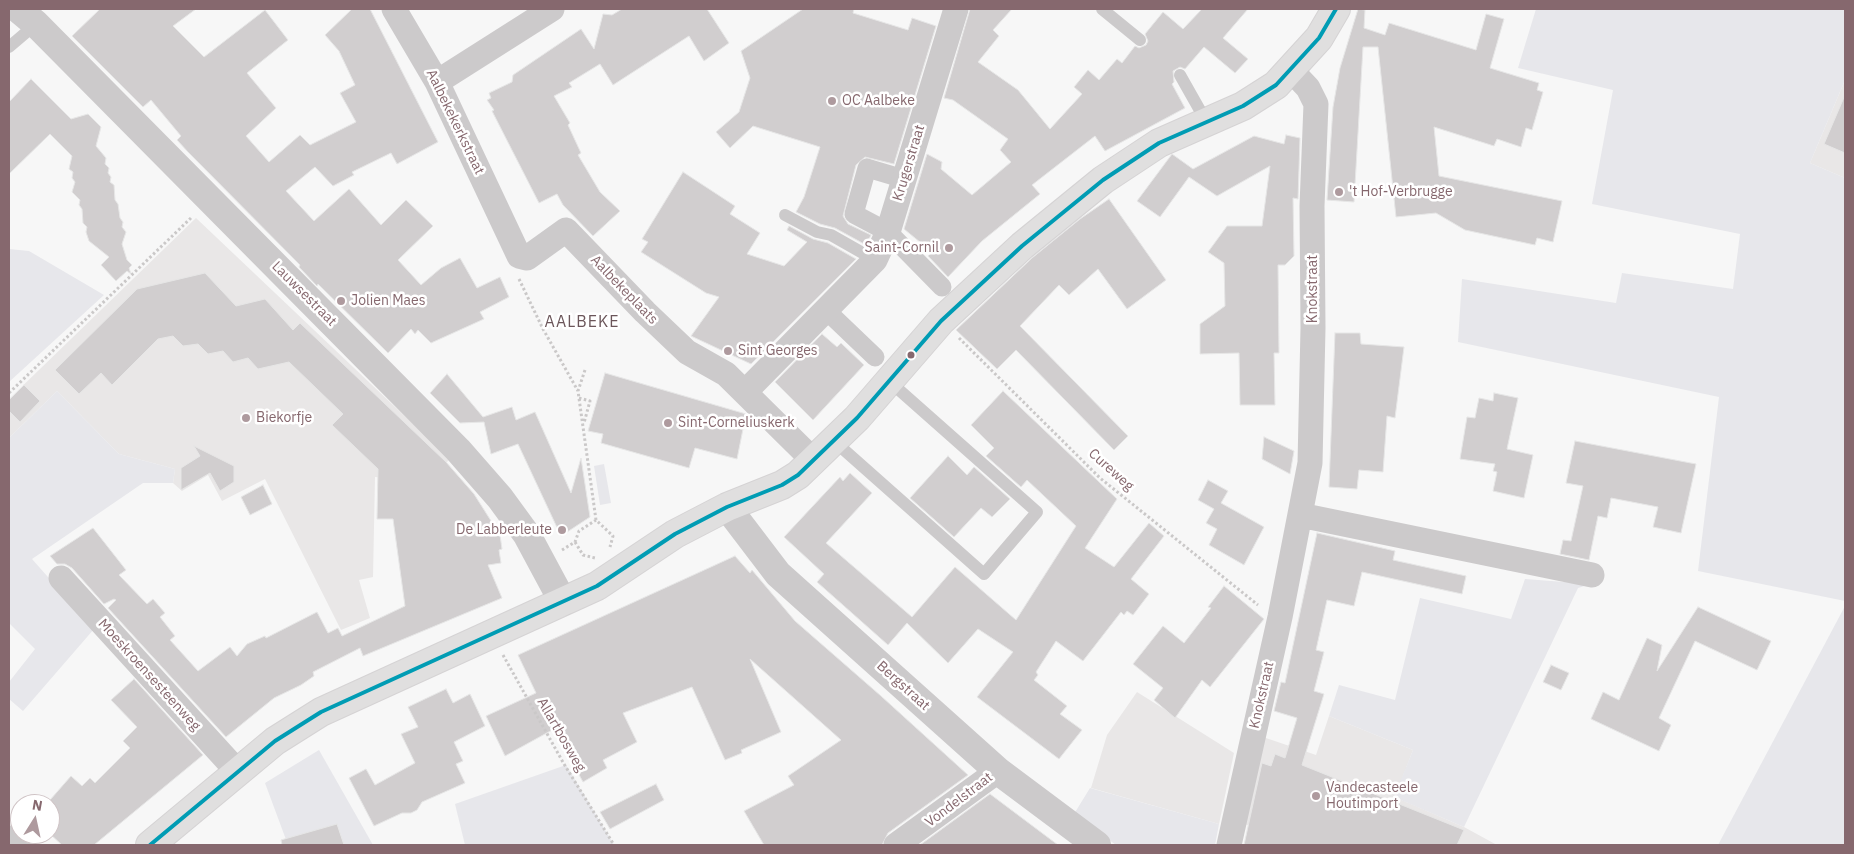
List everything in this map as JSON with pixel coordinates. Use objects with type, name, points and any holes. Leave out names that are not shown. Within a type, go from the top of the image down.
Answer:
[{"type":"main road","points":[[150,845],[275,741],[321,712],[597,586],[675,534],[727,508],[782,485],[814,461],[834,441],[941,321],[1022,246],[1103,180],[1158,143],[1243,106],[1276,85],[1297,77],[1336,9]]},
{"type":"street","name":"Aalbekekerkstraat","points":[[394,9],[437,82],[515,247]]},
{"type":"street","points":[[437,82],[552,9]]},
{"type":"street","name":"Krugerstraat","points":[[888,232],[956,9]]},
{"type":"street","name":"Lauwsestraat","points":[[28,14],[458,450],[500,498],[527,535],[562,602]]},
{"type":"street","name":"Knokstraat","points":[[1229,845],[1280,617],[1310,463],[1313,328],[1312,206],[1316,104],[1297,77]]},
{"type":"street","name":"Aalbekeplaats","points":[[515,247],[527,258],[566,230],[645,312],[687,352],[726,374],[746,391],[814,461]]},
{"type":"street","points":[[880,260],[888,232]]},
{"type":"street","points":[[888,232],[942,290]]},
{"type":"street","points":[[746,391],[880,260],[891,257],[908,261],[922,275]]},
{"type":"street","points":[[830,314],[875,357]]},
{"type":"street","name":"Bergstraat","points":[[727,508],[778,574],[998,771],[1097,845]]},
{"type":"street","points":[[1300,515],[1592,575]]},
{"type":"street","name":"Moeskroensesteenweg","points":[[61,578],[237,771]]},
{"type":"street","name":"Vondelstraat","points":[[896,845],[998,771]]},
{"type":"street","points":[[9,838],[23,845]]},
{"type":"lane","points":[[1102,9],[1140,40]]},
{"type":"lane","points":[[9,47],[28,14]]},
{"type":"lane","points":[[1180,75],[1206,121]]},
{"type":"lane","points":[[785,215],[817,232],[831,235],[880,260]]},
{"type":"lane","points":[[834,441],[984,574],[1037,512],[889,381]]},
{"type":"path","points":[[9,393],[210,200]]},
{"type":"path","points":[[515,247],[518,282],[578,391],[596,520],[613,536],[610,550]]},
{"type":"path","name":"Cureweg","points":[[941,321],[1100,478],[1269,614],[1280,617]]},
{"type":"path","points":[[578,391],[586,370]]},
{"type":"path","points":[[579,398],[590,402],[583,426]]},
{"type":"path","points":[[596,520],[579,531],[575,542],[584,555],[598,559]]},
{"type":"path","name":"Allartbosweg","points":[[492,635],[564,764],[614,845]]},
{"type":"shaded area","points":[[1536,9],[1845,9],[1845,80],[1810,163],[1845,178],[1845,601],[1698,571],[1719,397],[1458,342],[1462,279],[1616,303],[1622,273],[1733,289],[1740,234],[1592,204],[1613,90],[1518,68]]},
{"type":"shaded area","points":[[1845,80],[1845,178],[1810,163]]},
{"type":"shaded area","name":"Biekorfje","points":[[196,218],[450,459],[419,490],[406,479],[375,477],[373,577],[359,580],[370,618],[341,630],[265,479],[222,501],[208,475],[182,491],[173,483],[175,469],[119,454],[57,391],[9,438],[9,399]]},
{"type":"shaded area","points":[[9,249],[29,251],[104,295],[9,382]]},
{"type":"shaded area","points":[[57,391],[119,454],[175,469],[173,483],[143,483],[32,559],[94,629],[23,711],[9,699],[9,682],[35,649],[9,623],[9,438]]},
{"type":"shaded area","points":[[604,464],[611,503],[600,505],[594,466]]},
{"type":"shaded area","points":[[1572,576],[1600,581],[1578,588],[1464,827],[1394,797],[1413,750],[1329,716],[1339,685],[1395,700],[1420,598],[1511,619],[1525,579],[1564,582]]},
{"type":"shaded area","points":[[1845,606],[1845,845],[1718,845]]},
{"type":"shaded area","points":[[1137,692],[1234,753],[1219,824],[1091,788],[1107,735]]},
{"type":"shaded area","name":"Vandecasteele Houtimport","points":[[1329,716],[1413,750],[1395,797],[1464,827],[1497,845],[1299,845],[1300,841],[1244,824],[1263,737],[1316,755]]},
{"type":"shaded area","points":[[319,750],[373,845],[288,845],[265,783]]},
{"type":"shaded area","points":[[566,765],[614,845],[465,845],[455,804]]},
{"type":"shaded area","points":[[1090,788],[1219,824],[1215,845],[1116,845],[1074,814]]},
{"type":"building","points":[[100,9],[196,9],[173,26],[204,57],[265,10],[288,40],[247,73],[276,108],[246,136],[269,162],[300,135],[310,145],[356,122],[340,93],[355,85],[339,51],[325,35],[352,9],[370,9],[438,142],[397,164],[391,153],[352,172],[354,175],[333,186],[315,167],[286,191],[314,221],[349,189],[381,225],[406,200],[433,226],[398,260],[421,285],[441,268],[460,258],[477,288],[500,277],[509,297],[480,312],[484,319],[431,343],[418,330],[415,334],[411,329],[388,353],[318,284],[317,286],[299,267],[300,265],[188,152],[177,140],[181,136],[151,100],[143,107],[72,36]]},
{"type":"building","points":[[622,9],[707,9],[729,43],[704,61],[689,36],[613,85],[600,64],[569,83],[572,87],[554,96],[570,123],[568,125],[581,153],[578,155],[600,192],[620,211],[593,236],[563,205],[557,194],[539,203],[492,111],[494,110],[487,100],[491,98],[489,93],[512,82],[513,75],[581,29],[594,49],[603,14],[612,15]]},
{"type":"building","name":"OC Aalbeke","points":[[803,9],[854,9],[853,13],[908,30],[912,18],[936,26],[894,164],[865,157],[856,165],[843,216],[848,224],[871,235],[866,245],[835,228],[820,224],[796,212],[804,197],[820,147],[753,126],[730,148],[716,132],[739,112],[750,78],[741,51]]},
{"type":"building","points":[[970,9],[1012,9],[993,30],[999,36],[978,62],[1018,90],[1050,129],[1082,94],[1074,87],[1088,70],[1099,80],[1117,59],[1122,63],[1135,46],[1139,48],[1146,45],[1148,41],[1145,34],[1163,12],[1183,29],[1202,9],[1248,9],[1223,38],[1248,59],[1235,73],[1204,47],[1185,69],[1180,67],[1173,71],[1174,82],[1172,84],[1185,108],[1105,151],[1095,136],[1032,185],[1040,194],[982,241],[948,277],[928,256],[932,252],[904,229],[927,154],[942,162],[941,169],[972,195],[1011,162],[1000,150],[1008,139],[953,100],[944,98]]},
{"type":"building","points":[[1358,9],[1365,10],[1364,28],[1385,35],[1389,23],[1476,50],[1486,14],[1504,19],[1490,68],[1539,83],[1537,90],[1543,92],[1532,130],[1526,128],[1521,147],[1497,139],[1494,146],[1434,127],[1439,176],[1562,201],[1553,242],[1537,238],[1535,245],[1465,230],[1436,213],[1396,217],[1378,47],[1363,47],[1354,202],[1327,200],[1333,107],[1340,68]]},
{"type":"building","points":[[31,79],[71,119],[88,114],[101,127],[96,146],[106,158],[105,164],[109,168],[110,182],[114,185],[115,200],[123,222],[122,227],[126,232],[122,244],[127,260],[132,265],[129,268],[131,274],[127,271],[116,281],[101,265],[109,257],[89,241],[86,232],[87,227],[83,223],[82,209],[79,205],[80,200],[72,192],[75,182],[72,178],[73,172],[69,169],[72,156],[50,134],[9,174],[9,102]]},
{"type":"building","points":[[1845,95],[1845,153],[1824,144]]},
{"type":"building","points":[[1286,135],[1300,138],[1298,199],[1293,198],[1294,256],[1285,265],[1278,265],[1279,353],[1274,353],[1275,405],[1240,405],[1239,353],[1200,354],[1200,324],[1225,306],[1224,263],[1208,252],[1227,226],[1262,226],[1270,166],[1217,196],[1189,177],[1160,217],[1137,201],[1172,154],[1193,169],[1254,136],[1284,144]]},
{"type":"building","points":[[683,172],[735,206],[730,214],[760,233],[747,254],[784,266],[807,242],[787,230],[789,226],[813,239],[828,243],[856,259],[751,364],[691,336],[719,297],[706,293],[641,252],[648,242],[642,239]]},
{"type":"building","points":[[1109,199],[1166,280],[1127,309],[1098,269],[1069,295],[1059,285],[1020,326],[1128,436],[1114,450],[1016,350],[997,369],[956,330],[1032,258],[1080,219]]},
{"type":"building","points":[[205,273],[236,306],[265,299],[293,330],[300,323],[446,462],[474,494],[500,535],[502,549],[499,550],[501,563],[488,565],[502,598],[363,656],[360,648],[313,672],[314,676],[301,685],[274,698],[226,737],[108,608],[116,600],[114,599],[104,604],[72,568],[65,564],[57,564],[50,556],[93,528],[126,570],[119,575],[147,604],[153,599],[165,613],[160,617],[175,636],[170,640],[198,671],[230,647],[237,656],[247,644],[265,636],[266,638],[317,612],[328,633],[338,628],[342,636],[405,606],[393,519],[377,519],[378,469],[332,425],[343,414],[289,362],[258,369],[248,358],[233,362],[223,351],[208,354],[198,344],[183,346],[173,336],[158,339],[112,385],[101,373],[79,394],[55,370],[137,289]]},
{"type":"building","points":[[1335,333],[1360,333],[1361,344],[1404,347],[1395,418],[1387,416],[1383,472],[1359,470],[1357,489],[1329,487]]},
{"type":"building","points":[[822,334],[837,347],[841,343],[864,365],[813,420],[775,382]]},
{"type":"building","name":"Sint-Corneliuskerk","points":[[605,373],[746,414],[737,459],[695,448],[689,468],[601,443],[603,434],[588,431]]},
{"type":"building","points":[[447,374],[483,417],[512,407],[516,420],[535,412],[571,493],[581,458],[590,517],[561,536],[518,444],[491,454],[484,422],[460,423],[430,393]]},
{"type":"building","points":[[24,385],[40,401],[20,422],[9,411],[9,400]]},
{"type":"building","points":[[1003,391],[1117,499],[1085,548],[1114,567],[1149,523],[1164,536],[1131,579],[1149,594],[1133,615],[1127,611],[1124,615],[1121,612],[1083,661],[1056,641],[1036,672],[1038,675],[1034,680],[1067,706],[1060,714],[1082,730],[1059,759],[977,697],[1013,652],[978,629],[948,663],[907,623],[888,645],[817,582],[824,574],[784,537],[840,477],[843,481],[850,473],[872,493],[826,543],[912,617],[955,567],[1016,620],[1076,526],[1027,480],[1021,487],[986,456],[994,448],[971,425]]},
{"type":"building","points":[[1494,393],[1518,398],[1507,449],[1533,455],[1524,498],[1493,491],[1497,472],[1493,471],[1495,464],[1460,459],[1467,417],[1475,418],[1479,398],[1493,401]]},
{"type":"building","points":[[1264,437],[1294,451],[1290,474],[1262,459]]},
{"type":"building","points":[[1575,441],[1696,464],[1681,533],[1653,527],[1658,507],[1611,498],[1607,518],[1598,516],[1589,560],[1560,554],[1563,540],[1571,541],[1583,486],[1566,483]]},
{"type":"building","points":[[194,446],[234,466],[234,482],[220,491],[210,473],[181,490],[181,468],[200,456]]},
{"type":"building","points":[[948,456],[967,475],[974,467],[1010,499],[992,517],[981,508],[954,537],[910,498]]},
{"type":"building","points":[[1208,480],[1228,491],[1221,503],[1264,527],[1244,565],[1209,545],[1217,529],[1206,523],[1214,509],[1198,500]]},
{"type":"building","points":[[263,485],[272,504],[250,515],[241,497]]},
{"type":"building","points":[[1317,533],[1395,551],[1393,560],[1466,576],[1462,594],[1362,572],[1354,606],[1327,600],[1316,650],[1324,652],[1314,691],[1324,694],[1302,765],[1464,830],[1457,845],[1244,845],[1262,763],[1271,766],[1275,754],[1285,758],[1297,718],[1274,711],[1281,682],[1285,683]]},
{"type":"building","points":[[735,556],[750,573],[752,570],[795,621],[968,775],[888,833],[882,845],[764,845],[744,811],[794,785],[788,776],[841,740],[750,659],[781,732],[741,750],[742,753],[725,760],[692,687],[623,713],[637,742],[603,760],[607,768],[583,782],[554,729],[505,756],[486,716],[536,693],[518,655]]},
{"type":"building","points":[[1224,586],[1264,619],[1210,687],[1202,680],[1175,718],[1154,700],[1163,688],[1133,664],[1163,626],[1184,643],[1211,608],[1208,607]]},
{"type":"building","points":[[1698,607],[1771,641],[1757,670],[1695,641],[1659,718],[1671,725],[1659,751],[1591,719],[1603,692],[1619,700],[1647,638],[1662,645],[1657,671]]},
{"type":"building","points":[[1551,665],[1569,673],[1561,690],[1543,682]]},
{"type":"building","points":[[134,679],[203,755],[94,845],[62,845],[60,843],[60,794],[55,794],[71,776],[82,786],[90,778],[95,783],[130,748],[123,741],[137,727],[111,700]]},
{"type":"building","points":[[446,689],[453,703],[470,694],[485,726],[454,742],[463,761],[456,764],[465,783],[422,802],[417,810],[411,813],[402,813],[374,826],[349,778],[366,769],[375,785],[415,763],[401,734],[418,727],[408,707]]},
{"type":"building","points":[[656,784],[664,800],[610,829],[600,812]]},
{"type":"building","points":[[990,794],[1058,845],[920,845]]},
{"type":"building","points":[[337,824],[344,845],[282,845],[281,840]]},
{"type":"transit line","points":[[150,845],[275,741],[321,712],[597,586],[675,534],[727,507],[782,485],[798,475],[857,418],[941,321],[1022,246],[1103,180],[1159,143],[1243,106],[1276,85],[1319,38],[1336,9]]},
{"type":"place","name":"OC Aalbeke","points":[[832,101]]},
{"type":"place","name":"'t Hof-Verbrugge","points":[[1339,192]]},
{"type":"place","name":"Saint-Cornil","points":[[949,248]]},
{"type":"place","name":"Jolien Maes","points":[[341,301]]},
{"type":"place","name":"Sint Georges","points":[[728,351]]},
{"type":"place","name":"Biekorfje","points":[[246,418]]},
{"type":"place","name":"Sint-Corneliuskerk","points":[[668,423]]},
{"type":"place","name":"De Labberleute","points":[[562,530]]},
{"type":"place","name":"Vandecasteele Houtimport","points":[[1316,796]]},
{"type":"district","name":"AALBEKE","points":[[582,322]]}]
